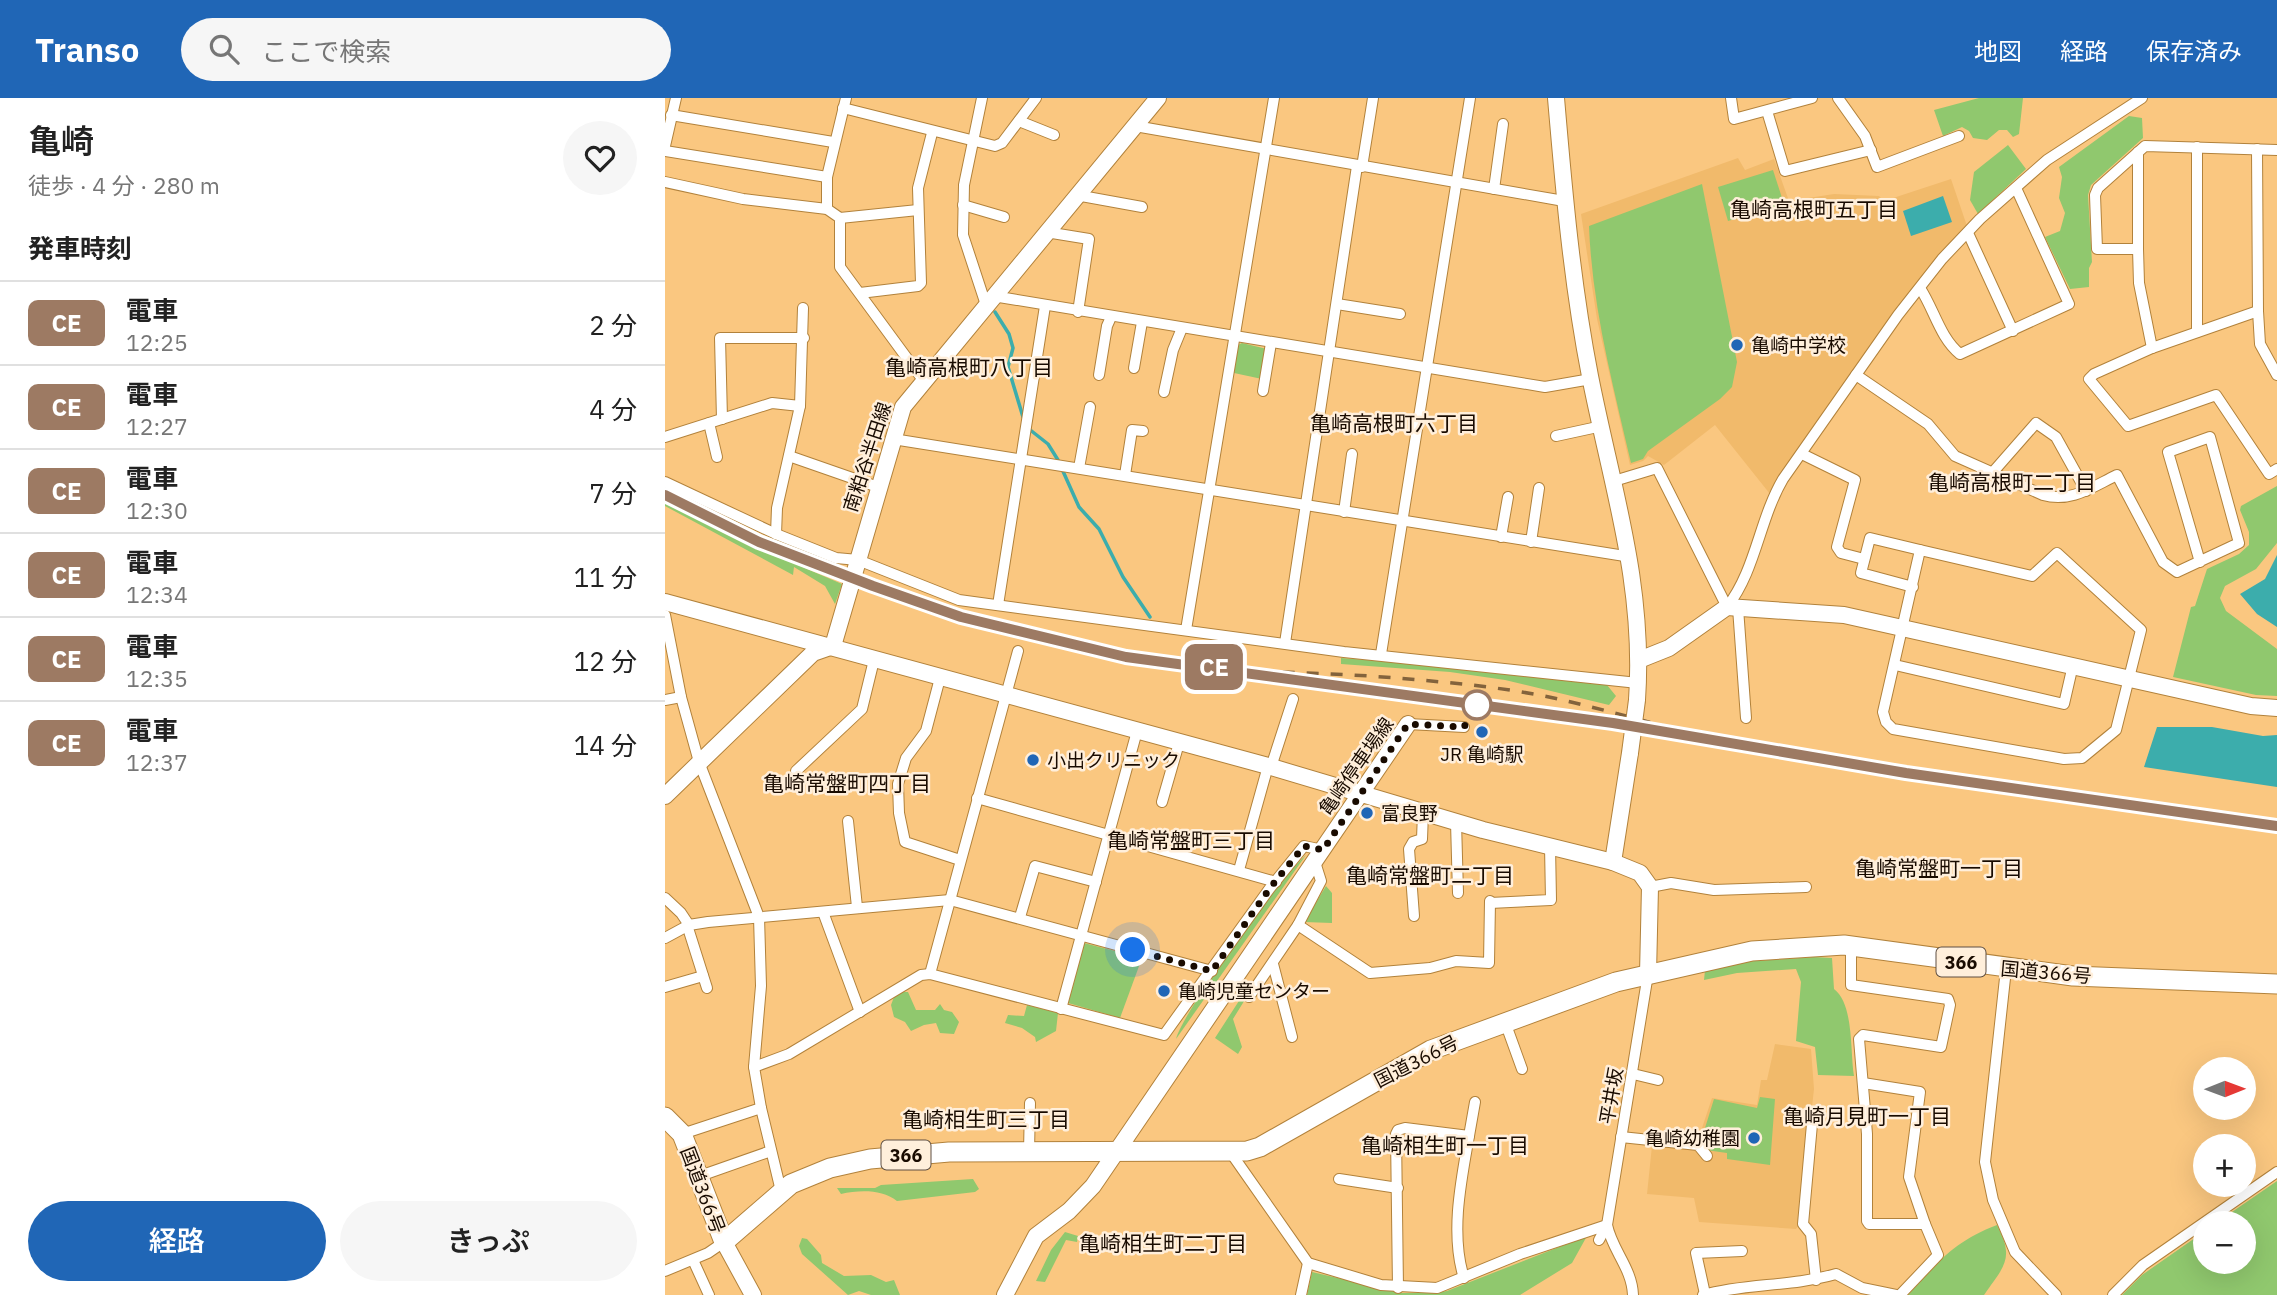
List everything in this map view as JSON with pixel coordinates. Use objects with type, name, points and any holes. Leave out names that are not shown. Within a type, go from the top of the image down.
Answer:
[{"type":"highway","name":"国道366号","points":[[665,1116],[682,1134],[723,1242],[781,1191],[813,1173],[870,1159],[932,1153],[1231,1153],[1260,1147],[1431,1050],[1648,974],[1752,951],[1793,946],[1850,946],[2073,976],[2277,984]]},
{"type":"street","points":[[676,98],[665,149],[827,177]]},
{"type":"street","points":[[982,98],[964,185],[963,235],[989,301],[1045,306],[1545,387],[1591,379]]},
{"type":"street","points":[[827,209],[827,177],[845,103],[932,132],[999,146],[1036,98]]},
{"type":"street","name":"南粕谷半田線","points":[[833,646],[903,407],[1158,98]]},
{"type":"street","points":[[1186,630],[1274,98]]},
{"type":"street","points":[[1285,643],[1329,352],[1373,98]]},
{"type":"street","points":[[1381,654],[1470,98]]},
{"type":"street","points":[[1556,98],[1573,281],[1591,379],[1631,557],[1639,660],[1637,700],[1613,862]]},
{"type":"street","points":[[1731,98],[1734,119],[1806,99]]},
{"type":"street","points":[[1838,98],[1871,150],[1877,167],[1959,136]]},
{"type":"street","points":[[1639,660],[1669,648],[1732,608],[1751,562],[1770,502],[1856,375],[1920,288],[1968,233],[2047,160],[2142,98]]},
{"type":"street","points":[[1767,111],[1785,171],[1871,150]]},
{"type":"street","points":[[671,115],[834,142]]},
{"type":"street","points":[[1019,121],[1054,135]]},
{"type":"street","points":[[1493,189],[1503,124]]},
{"type":"street","points":[[1135,127],[1564,201]]},
{"type":"street","points":[[860,293],[918,286],[921,283],[918,188],[932,132]]},
{"type":"street","points":[[2138,248],[2097,249],[2095,195],[2098,188],[2145,146],[2277,150]]},
{"type":"street","points":[[2197,148],[2197,332]]},
{"type":"street","points":[[2257,149],[2260,344],[2277,375]]},
{"type":"street","points":[[2138,152],[2139,283],[2152,348]]},
{"type":"street","points":[[665,183],[743,199],[827,209],[840,218],[918,210]]},
{"type":"street","points":[[1920,288],[1950,346],[1960,354],[2069,304],[2016,188]]},
{"type":"street","points":[[1076,195],[1142,207]]},
{"type":"street","points":[[963,205],[1004,217]]},
{"type":"street","points":[[840,218],[841,267],[923,380]]},
{"type":"street","points":[[1047,232],[1089,239],[1078,312]]},
{"type":"street","points":[[1968,233],[2013,331]]},
{"type":"street","points":[[1337,304],[1399,314]]},
{"type":"street","points":[[998,605],[1045,306]]},
{"type":"street","points":[[776,534],[777,508],[800,406],[803,308]]},
{"type":"street","points":[[2258,311],[2152,348],[2088,379],[2128,426],[2216,395],[2269,474],[2277,469]]},
{"type":"street","points":[[1098,375],[1111,317]]},
{"type":"street","points":[[1133,369],[1142,322]]},
{"type":"street","points":[[1164,392],[1173,350],[1182,328]]},
{"type":"street","points":[[722,419],[720,338],[804,338]]},
{"type":"street","points":[[1263,391],[1271,343]]},
{"type":"street","points":[[1856,375],[1929,424],[1955,456],[2056,499],[2072,498],[2117,475],[2168,568],[2177,572],[2200,562],[2239,543],[2210,437],[2168,452],[2200,562]]},
{"type":"street","points":[[665,437],[772,403],[800,406]]},
{"type":"street","points":[[1079,468],[1090,407]]},
{"type":"street","points":[[709,423],[717,457]]},
{"type":"street","points":[[1993,472],[2036,423],[2056,437],[2086,491]]},
{"type":"street","points":[[1556,436],[1602,426]]},
{"type":"street","points":[[1125,475],[1132,430],[1143,431]]},
{"type":"street","points":[[893,439],[1631,557]]},
{"type":"street","points":[[1344,512],[1352,454]]},
{"type":"street","points":[[1802,454],[1855,480],[1837,547],[1841,553],[1864,559]]},
{"type":"street","points":[[789,456],[878,487]]},
{"type":"street","points":[[1614,481],[1657,468],[1732,608],[1746,718]]},
{"type":"street","points":[[665,482],[776,534],[836,558],[858,560],[951,598],[1285,643],[1638,683]]},
{"type":"street","points":[[1531,542],[1539,488]]},
{"type":"street","points":[[1501,537],[1508,497]]},
{"type":"street","points":[[1913,587],[1861,573],[1870,538],[2032,576],[2057,553],[2141,630],[2116,730],[2082,758],[2064,759],[1893,729],[1886,722],[1883,712],[1913,587],[1920,550]]},
{"type":"street","points":[[665,602],[1269,766],[1423,813],[1613,862],[1640,873],[1650,887],[1648,974]]},
{"type":"street","points":[[1732,608],[1844,615],[1904,626],[2251,706],[2277,708]]},
{"type":"street","points":[[665,615],[681,697],[699,762],[759,917],[761,986],[754,1067],[781,1191]]},
{"type":"street","points":[[665,796],[813,653],[833,646]]},
{"type":"street","points":[[930,974],[1018,651]]},
{"type":"street","points":[[796,771],[862,709],[874,660]]},
{"type":"street","points":[[1895,665],[2064,704],[2073,665]]},
{"type":"street","points":[[940,678],[926,731],[901,772],[899,813],[905,842],[960,860]]},
{"type":"street","points":[[665,700],[681,697]]},
{"type":"street","points":[[1239,870],[1269,766],[1293,699]]},
{"type":"street","name":"亀崎停車場線","points":[[1006,1295],[1036,1236],[1081,1200],[1408,724],[1464,727]]},
{"type":"street","points":[[1061,1009],[1137,731]]},
{"type":"street","points":[[1162,802],[1179,743]]},
{"type":"street","points":[[977,799],[1276,882]]},
{"type":"street","points":[[1414,916],[1409,849],[1413,842],[1422,839],[1423,813]]},
{"type":"street","points":[[848,821],[857,907]]},
{"type":"street","points":[[1456,822],[1458,893]]},
{"type":"street","points":[[754,1067],[789,1054],[921,975],[930,974],[1164,1035],[1304,846],[1319,856],[1321,881],[1298,925],[1249,997]]},
{"type":"street","points":[[1298,925],[1370,973],[1430,968],[1456,961],[1489,963],[1490,902],[1551,900],[1550,846]]},
{"type":"street","points":[[1020,917],[1035,866],[1096,882]]},
{"type":"street","points":[[1650,887],[1671,883],[1714,890],[1806,887]]},
{"type":"street","points":[[665,898],[681,913],[688,927],[707,988]]},
{"type":"street","points":[[665,938],[688,927],[759,917],[950,900],[1212,971]]},
{"type":"street","points":[[823,912],[860,1012]]},
{"type":"street","points":[[1850,946],[1851,985],[1948,999],[1950,1005],[1941,1047],[1863,1035],[1859,1039],[1867,1134],[1867,1221],[1869,1224],[1925,1224]]},
{"type":"street","points":[[1273,964],[1292,1037]]},
{"type":"street","points":[[2006,969],[1985,1162],[1993,1200],[2015,1252],[2056,1295]]},
{"type":"street","name":"平井坂","points":[[1607,1224],[1648,974]]},
{"type":"street","points":[[665,987],[703,976]]},
{"type":"street","points":[[1505,1022],[1522,1069]]},
{"type":"street","points":[[1633,1074],[1658,1080]]},
{"type":"street","points":[[1742,1251],[1696,1253],[1704,1295],[1749,1287],[1784,1290],[1836,1274],[1862,1288],[1898,1295],[1938,1255],[1909,1177],[1920,1091],[1863,1083]]},
{"type":"street","points":[[1464,1278],[1459,1252],[1459,1197],[1475,1102]]},
{"type":"street","points":[[1030,1103],[1030,1152]]},
{"type":"street","points":[[682,1134],[761,1108]]},
{"type":"street","points":[[1814,1113],[1803,1224],[1811,1234],[1816,1280]]},
{"type":"street","points":[[1398,1288],[1398,1130],[1469,1136]]},
{"type":"street","points":[[1621,1137],[1698,1145],[1707,1156]]},
{"type":"street","points":[[697,1177],[771,1151]]},
{"type":"street","points":[[1231,1153],[1308,1263],[1398,1288],[1437,1288],[1520,1254],[1607,1224]]},
{"type":"street","points":[[2113,1295],[2143,1265],[2277,1172]]},
{"type":"street","points":[[1339,1180],[1398,1188]]},
{"type":"street","points":[[1599,1240],[1607,1224]]},
{"type":"street","points":[[1607,1224],[1611,1241],[1632,1277],[1633,1295]]},
{"type":"street","points":[[665,1271],[693,1260],[723,1242],[753,1295]]},
{"type":"street","points":[[693,1260],[709,1295]]},
{"type":"street","points":[[1301,1295],[1308,1263]]},
{"type":"shaded area","name":"亀崎中学校","points":[[1738,158],[1745,170],[1774,159],[1789,201],[1834,194],[1879,196],[1884,201],[1951,179],[1967,226],[1805,442],[1770,494],[1715,425],[1664,465],[1648,456],[1643,461],[1630,465],[1597,319],[1581,214]]},
{"type":"shaded area","name":"亀崎幼稚園","points":[[1775,1044],[1811,1049],[1814,1089],[1799,1225],[1796,1229],[1699,1222],[1694,1198],[1647,1194],[1653,1136],[1698,1140],[1712,1098],[1757,1105],[1761,1080],[1767,1080]]},
{"type":"green space","points":[[1979,98],[2023,98],[2019,134],[2013,137],[2007,130],[1999,130],[1987,140],[1973,138],[1969,131],[1962,127],[1943,136],[1934,110]]},
{"type":"green space","points":[[2129,116],[2142,118],[2143,138],[2091,185],[2088,195],[2092,262],[2089,268],[2089,287],[2070,289],[2045,237],[2060,231],[2065,213],[2059,198],[2062,177],[2059,167]]},
{"type":"green space","points":[[2008,145],[2026,169],[1978,214],[1970,200],[1974,172]]},
{"type":"green space","points":[[1773,170],[1784,204],[1728,221],[1718,187]]},
{"type":"green space","points":[[1702,184],[1737,362],[1732,387],[1720,399],[1648,451],[1643,459],[1631,463],[1599,316],[1589,226]]},
{"type":"green space","points":[[1242,343],[1267,349],[1262,379],[1234,373],[1238,345]]},
{"type":"green space","points":[[2277,486],[2277,543],[2256,569],[2225,586],[2220,598],[2226,611],[2277,649],[2277,696],[2256,695],[2173,677],[2191,607],[2195,606],[2207,569],[2239,554],[2249,545],[2249,532],[2240,510],[2241,506]]},
{"type":"green space","points":[[665,502],[728,535],[842,584],[835,604],[825,586],[794,567],[793,575],[665,506]]},
{"type":"green space","points":[[1341,658],[1511,671],[1607,685],[1616,696],[1609,705],[1505,680],[1450,672],[1341,664]]},
{"type":"green space","points":[[1306,855],[1176,1039],[1196,1001],[1235,944]]},
{"type":"green space","points":[[1326,886],[1332,893],[1332,923],[1304,922]]},
{"type":"green space","points":[[1084,943],[1142,958],[1120,1018],[1068,1003]]},
{"type":"green space","points":[[1832,958],[1834,989],[1845,1005],[1848,1017],[1854,1076],[1818,1075],[1815,1047],[1796,1041],[1801,982],[1796,969],[1737,973],[1704,980],[1705,970],[1741,962]]},
{"type":"green space","points":[[1246,990],[1246,998],[1233,1019],[1242,1047],[1238,1054],[1215,1038]]},
{"type":"green space","points":[[908,992],[916,1010],[935,1010],[940,1004],[944,1010],[952,1012],[959,1022],[954,1034],[940,1033],[936,1023],[911,1031],[905,1022],[894,1017],[891,1005],[894,997]]},
{"type":"green space","points":[[1027,1005],[1058,1013],[1056,1031],[1036,1042],[1035,1037],[1022,1028],[1005,1023],[1008,1015],[1024,1016]]},
{"type":"green space","points":[[1760,1097],[1775,1099],[1770,1165],[1727,1159],[1727,1153],[1706,1150],[1700,1144],[1714,1099],[1757,1108]]},
{"type":"green space","points":[[973,1179],[979,1189],[975,1192],[897,1201],[884,1194],[870,1192],[841,1194],[837,1188],[875,1188],[881,1185]]},
{"type":"green space","points":[[2277,1181],[2277,1295],[2122,1295],[2142,1275],[2193,1239],[2193,1274],[2256,1274],[2256,1211],[2233,1211]]},
{"type":"green space","points":[[1997,1225],[2005,1246],[2005,1262],[1984,1295],[1908,1295],[1928,1272],[1958,1245]]},
{"type":"green space","points":[[1065,1232],[1078,1236],[1077,1242],[1066,1240],[1045,1282],[1036,1281],[1051,1250]]},
{"type":"green space","points":[[1587,1236],[1572,1263],[1520,1295],[1307,1295],[1312,1272],[1402,1293],[1447,1291]]},
{"type":"green space","points":[[802,1238],[807,1239],[821,1255],[822,1263],[844,1276],[871,1275],[886,1282],[894,1280],[900,1295],[871,1295],[859,1291],[848,1295],[802,1254],[799,1246]]},
{"type":"water","points":[[1943,196],[1952,222],[1911,236],[1903,211]]},
{"type":"water","points":[[2277,555],[2277,627],[2257,614],[2240,594],[2265,579]]},
{"type":"water","points":[[2157,727],[2212,727],[2263,736],[2277,735],[2277,787],[2144,767]]},
{"type":"waterway","points":[[995,312],[1009,334],[1013,348],[1008,367],[1023,417]]},
{"type":"waterway","points":[[1029,429],[1048,444],[1058,460]]},
{"type":"waterway","points":[[1062,469],[1079,507],[1099,529],[1123,577],[1150,617]]},
{"type":"railway","points":[[665,495],[774,549],[831,572],[947,613],[1065,644],[1124,656],[1197,666],[1382,677],[1515,691],[1571,702],[1720,741]]},
{"type":"railway","points":[[1319,684],[1617,724]]},
{"type":"railway","points":[[1710,739],[1906,773],[2277,826]]},
{"type":"train","name":"CE","points":[[665,495],[759,542],[961,617],[1038,638],[1126,657],[1212,666],[1255,676],[1613,723],[1906,773],[2277,826]]},
{"type":"place","name":"亀崎中学校","points":[[1737,345]]},
{"type":"place","name":"JR 亀崎駅","points":[[1482,732]]},
{"type":"place","name":"小出クリニック","points":[[1033,760]]},
{"type":"place","name":"富良野","points":[[1367,813]]},
{"type":"place","name":"亀崎児童センター","points":[[1164,991]]},
{"type":"place","name":"亀崎幼稚園","points":[[1754,1138]]},
{"type":"district","name":"亀崎高根町五丁目","points":[[1814,209]]},
{"type":"district","name":"亀崎高根町八丁目","points":[[969,367]]},
{"type":"district","name":"亀崎高根町六丁目","points":[[1394,423]]},
{"type":"district","name":"亀崎高根町二丁目","points":[[2012,482]]},
{"type":"district","name":"亀崎常盤町四丁目","points":[[847,783]]},
{"type":"district","name":"亀崎常盤町三丁目","points":[[1191,840]]},
{"type":"district","name":"亀崎常盤町一丁目","points":[[1939,868]]},
{"type":"district","name":"亀崎常盤町二丁目","points":[[1430,875]]},
{"type":"district","name":"亀崎月見町一丁目","points":[[1867,1116]]},
{"type":"district","name":"亀崎相生町三丁目","points":[[986,1119]]},
{"type":"district","name":"亀崎相生町一丁目","points":[[1445,1145]]},
{"type":"district","name":"亀崎相生町二丁目","points":[[1163,1243]]},
{"type":"route","points":[[1133,950],[1212,971],[1270,888],[1304,846],[1323,850],[1408,724],[1464,727],[1477,705]]}]
